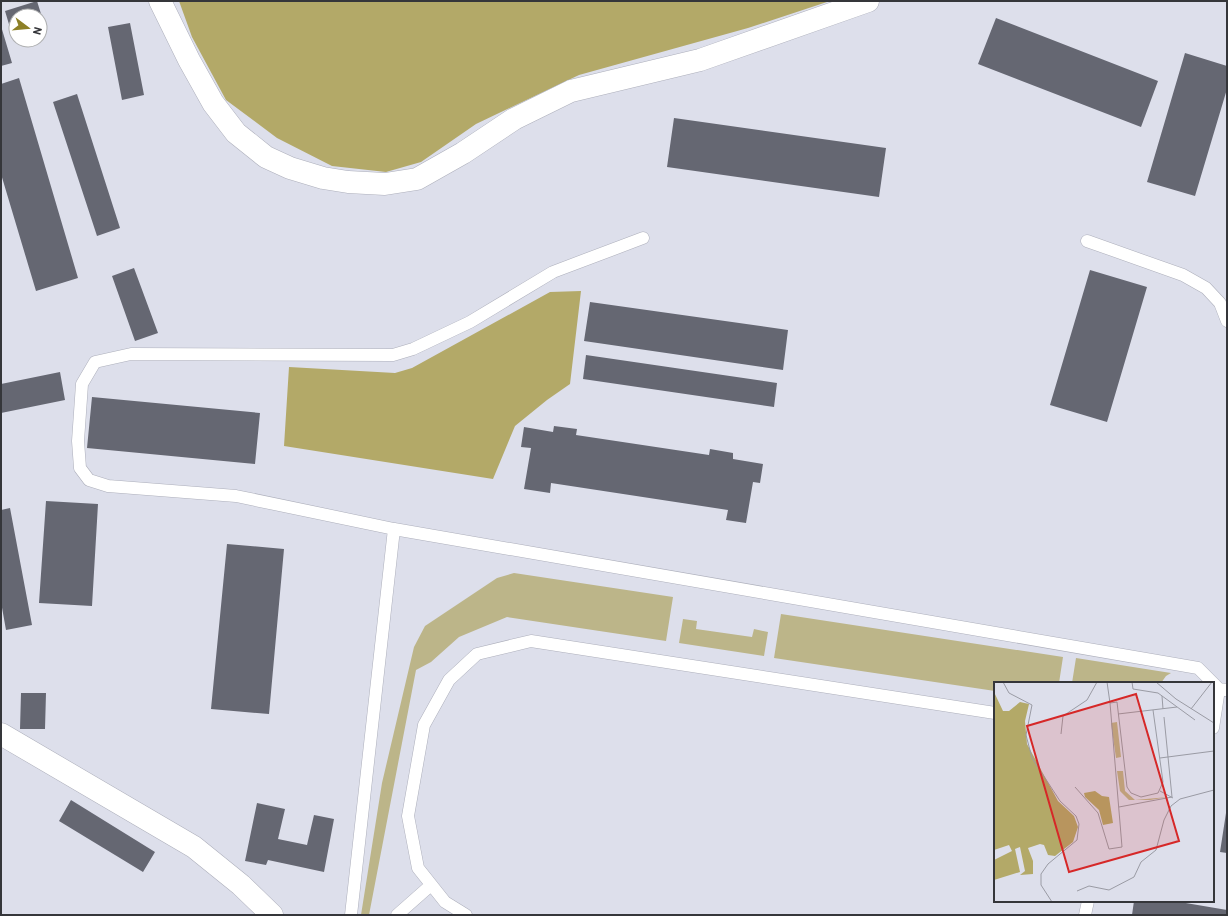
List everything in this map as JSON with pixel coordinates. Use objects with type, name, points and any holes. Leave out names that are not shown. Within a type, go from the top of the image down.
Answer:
[{"type":"street","points":[[160,1],[189,60],[213,103],[236,133],[266,157],[290,168],[323,178],[348,182],[385,184],[417,179],[463,153],[514,119],[571,91],[700,60],[868,1]]},
{"type":"street","points":[[1,734],[194,847],[241,885],[272,915]]},
{"type":"lane","points":[[643,238],[553,272],[470,322],[412,349],[393,355],[131,354],[95,362],[82,384],[78,441],[80,468],[89,480],[108,486],[236,496],[394,528],[1198,668],[1223,689],[1214,724]]},
{"type":"lane","points":[[1087,242],[1183,274],[1206,288],[1220,303],[1227,321]]},
{"type":"lane","points":[[351,915],[394,528]]},
{"type":"lane","points":[[466,915],[445,902],[418,868],[408,816],[424,725],[449,680],[477,654],[531,641],[994,713]]},
{"type":"lane","points":[[397,915],[431,884]]},
{"type":"lane","points":[[1085,915],[1088,902]]},
{"type":"shaded area","points":[[179,1],[830,1],[748,28],[579,75],[476,124],[421,162],[386,172],[332,166],[277,138],[226,100],[192,37]]},
{"type":"shaded area","points":[[581,291],[570,384],[547,400],[515,426],[493,479],[284,446],[289,367],[395,373],[412,368],[550,292]]},
{"type":"shaded area","points":[[514,573],[673,597],[666,641],[507,617],[459,637],[431,662],[416,670],[369,915],[361,915],[382,783],[414,647],[425,626],[497,578]]},
{"type":"shaded area","points":[[781,614],[1063,657],[1059,682],[994,682],[994,691],[774,658]]},
{"type":"shaded area","points":[[683,619],[697,621],[696,629],[752,637],[754,629],[768,632],[764,656],[679,643]]},
{"type":"shaded area","points":[[1076,658],[1171,673],[1166,676],[1162,682],[1072,682]]},
{"type":"building","points":[[37,1],[39,8],[15,8]]},
{"type":"building","points":[[8,10],[8,21],[5,11]]},
{"type":"building","points":[[996,18],[1158,81],[1141,127],[978,64]]},
{"type":"building","points":[[130,23],[144,95],[122,100],[108,27]]},
{"type":"building","points":[[1,26],[12,63],[1,66]]},
{"type":"building","points":[[1185,53],[1227,66],[1227,89],[1195,196],[1147,182]]},
{"type":"building","points":[[19,78],[78,278],[36,291],[1,174],[1,84]]},
{"type":"building","points":[[77,94],[120,228],[97,236],[53,102]]},
{"type":"building","points":[[674,118],[886,148],[879,197],[667,167]]},
{"type":"building","points":[[134,268],[158,333],[135,341],[112,276]]},
{"type":"building","points":[[1090,270],[1147,287],[1107,422],[1050,405]]},
{"type":"building","points":[[590,302],[788,330],[783,370],[584,341]]},
{"type":"building","points":[[586,355],[777,383],[774,407],[583,379]]},
{"type":"building","points":[[60,372],[65,400],[1,413],[1,384]]},
{"type":"building","points":[[92,397],[260,413],[255,464],[87,448]]},
{"type":"building","points":[[554,426],[577,429],[576,435],[709,455],[710,449],[733,453],[733,459],[763,464],[760,483],[753,482],[746,523],[726,520],[728,510],[551,483],[550,493],[524,489],[531,448],[521,447],[524,427],[553,432]]},
{"type":"building","points":[[46,501],[98,504],[92,606],[39,603]]},
{"type":"building","points":[[10,508],[32,625],[6,630],[1,602],[1,510]]},
{"type":"building","points":[[227,544],[284,549],[269,714],[211,709]]},
{"type":"building","points":[[21,693],[46,693],[45,729],[20,729]]},
{"type":"building","points":[[71,800],[155,852],[143,872],[59,821]]},
{"type":"building","points":[[257,803],[285,809],[278,839],[307,845],[314,815],[334,819],[324,872],[268,860],[266,865],[245,861]]},
{"type":"building","points":[[1227,813],[1227,853],[1220,852]]},
{"type":"building","points":[[1134,902],[1180,902],[1227,910],[1227,915],[1132,915]]}]
